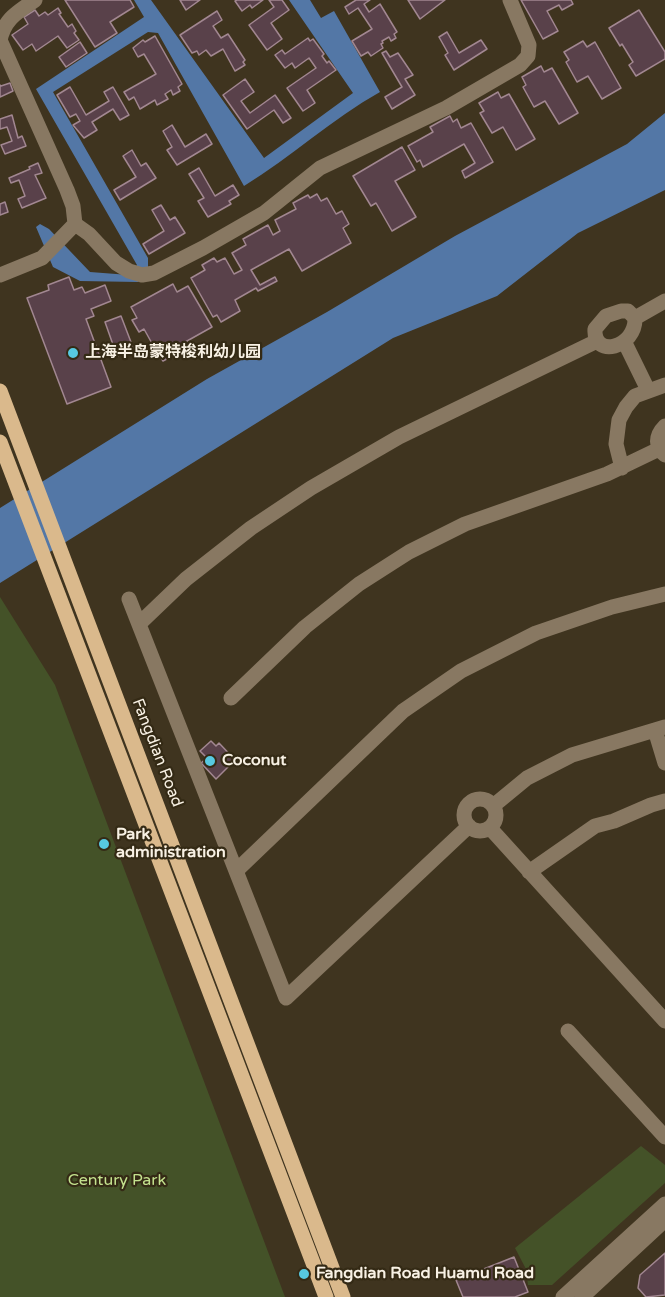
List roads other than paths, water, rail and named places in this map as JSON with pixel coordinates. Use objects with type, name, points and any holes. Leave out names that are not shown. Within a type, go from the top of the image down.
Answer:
[{"type":"main road","name":"Fangdian Road","points":[[0,391],[343,1297]]},
{"type":"main road","points":[[0,442],[327,1297]]},
{"type":"street","points":[[0,274],[42,258],[70,229],[73,206],[68,190],[0,40],[9,18],[35,0]]},
{"type":"street","points":[[70,229],[89,234],[116,263],[129,271],[142,275],[154,273],[203,248],[264,213],[320,168],[446,108],[520,65],[528,56],[529,45],[510,0]]},
{"type":"street","points":[[635,318],[665,301]]},
{"type":"street","points":[[628,311],[635,318],[636,327],[625,343],[608,347],[602,346],[597,341],[595,329],[606,316],[614,312],[628,311]]},
{"type":"street","points":[[139,624],[186,579],[251,528],[311,488],[399,437],[597,341]]},
{"type":"street","points":[[625,343],[648,390]]},
{"type":"street","points":[[622,468],[616,444],[619,420],[626,406],[634,396],[665,385]]},
{"type":"street","points":[[231,698],[305,627],[359,584],[409,552],[465,524],[662,452],[657,440],[665,426]]},
{"type":"street","points":[[236,871],[403,711],[461,671],[536,633],[612,608],[665,594]]},
{"type":"street","points":[[129,599],[286,998],[469,826]]},
{"type":"street","points":[[493,806],[527,778],[572,755],[660,729],[665,762]]},
{"type":"street","points":[[483,800],[493,806],[496,818],[490,828],[478,831],[469,826],[465,813],[471,803],[483,800]]},
{"type":"street","points":[[529,872],[595,826],[665,801]]},
{"type":"street","points":[[490,828],[665,1021]]},
{"type":"street","points":[[568,1031],[665,1137]]},
{"type":"street","points":[[562,1297],[665,1204]]},
{"type":"street","points":[[582,1297],[665,1220]]},
{"type":"water","points":[[134,0],[151,0],[264,158],[353,93],[289,0],[310,0],[321,18],[334,11],[380,92],[345,114],[244,186],[158,33],[148,32],[53,92],[148,258],[148,270],[138,282],[80,281],[53,267],[36,227],[40,224],[49,229],[90,272],[129,275],[137,265],[36,89],[144,17]]},
{"type":"water","points":[[665,113],[665,190],[578,233],[497,296],[393,338],[0,583],[0,508],[207,379],[327,312],[455,236],[627,144]]},
{"type":"place","name":"上海半岛蒙特梭利幼儿园","points":[[73,353]]},
{"type":"place","name":"Coconut","points":[[210,761]]},
{"type":"place","name":"Park administration","points":[[104,844]]},
{"type":"place","name":"Fangdian Road Huamu Road","points":[[304,1274]]},
{"type":"park label","name":"Century Park","points":[[117,1181]]}]
